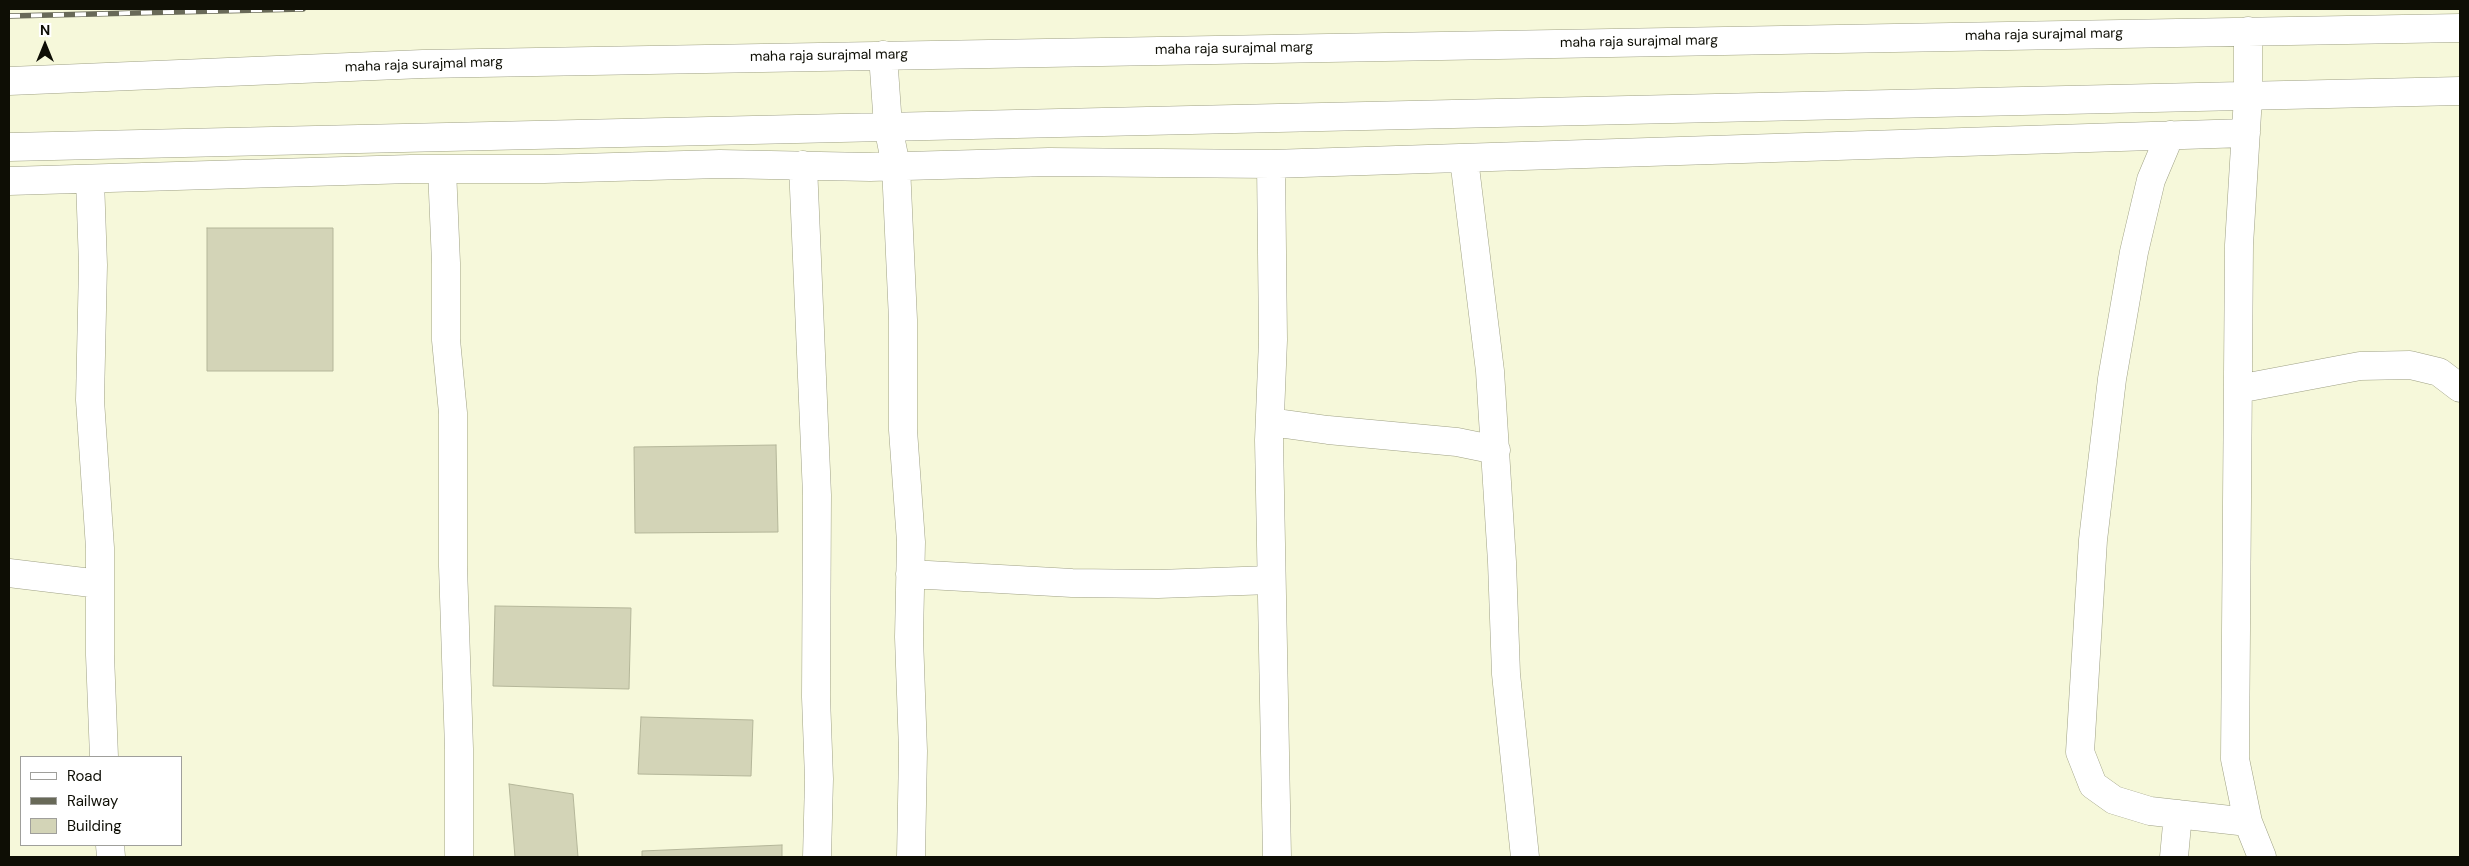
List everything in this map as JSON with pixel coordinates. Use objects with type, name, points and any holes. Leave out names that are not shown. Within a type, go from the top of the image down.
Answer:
[{"type":"street","name":"maha raja surajmal marg","points":[[9,81],[423,64],[2460,28]]},
{"type":"street","points":[[2248,31],[2248,97],[2239,245],[2235,759],[2248,822],[2262,857]]},
{"type":"street","points":[[883,55],[888,126],[896,166],[903,320],[903,430],[911,542],[909,637],[913,751],[911,857]]},
{"type":"street","points":[[9,147],[2460,91]]},
{"type":"street","points":[[9,181],[442,169],[803,165],[896,166],[1049,162],[1271,164],[2246,133]]},
{"type":"street","points":[[2170,134],[2151,180],[2136,243],[2112,379],[2093,540],[2080,752],[2093,785],[2114,800],[2150,811],[2248,822]]},
{"type":"street","points":[[1464,159],[1490,371],[1496,450],[1506,674],[1525,857]]},
{"type":"street","points":[[1271,164],[1273,340],[1270,422],[1271,580],[1277,857]]},
{"type":"street","points":[[803,165],[817,495],[816,697],[819,780],[817,857]]},
{"type":"street","points":[[442,169],[446,263],[446,340],[453,413],[453,566],[458,749],[458,857]]},
{"type":"street","points":[[90,180],[93,265],[90,400],[100,548],[104,756]]},
{"type":"street","points":[[2238,389],[2360,366],[2410,365],[2439,372],[2460,388]]},
{"type":"street","points":[[1270,422],[1328,430],[1457,442],[1496,450]]},
{"type":"street","points":[[9,573],[100,584]]},
{"type":"street","points":[[910,574],[1072,583],[1158,584],[1271,580]]},
{"type":"street","points":[[2174,857],[2178,814]]},
{"type":"building","points":[[207,228],[333,228],[333,371],[207,371]]},
{"type":"building","points":[[776,445],[778,532],[635,533],[634,447]]},
{"type":"building","points":[[495,606],[631,608],[629,689],[493,686]]},
{"type":"building","points":[[641,717],[753,720],[751,776],[638,774]]},
{"type":"building","points":[[509,784],[573,794],[578,857],[515,857]]},
{"type":"building","points":[[782,845],[782,857],[642,857],[642,851]]},
{"type":"railway","points":[[9,16],[303,9]]}]
